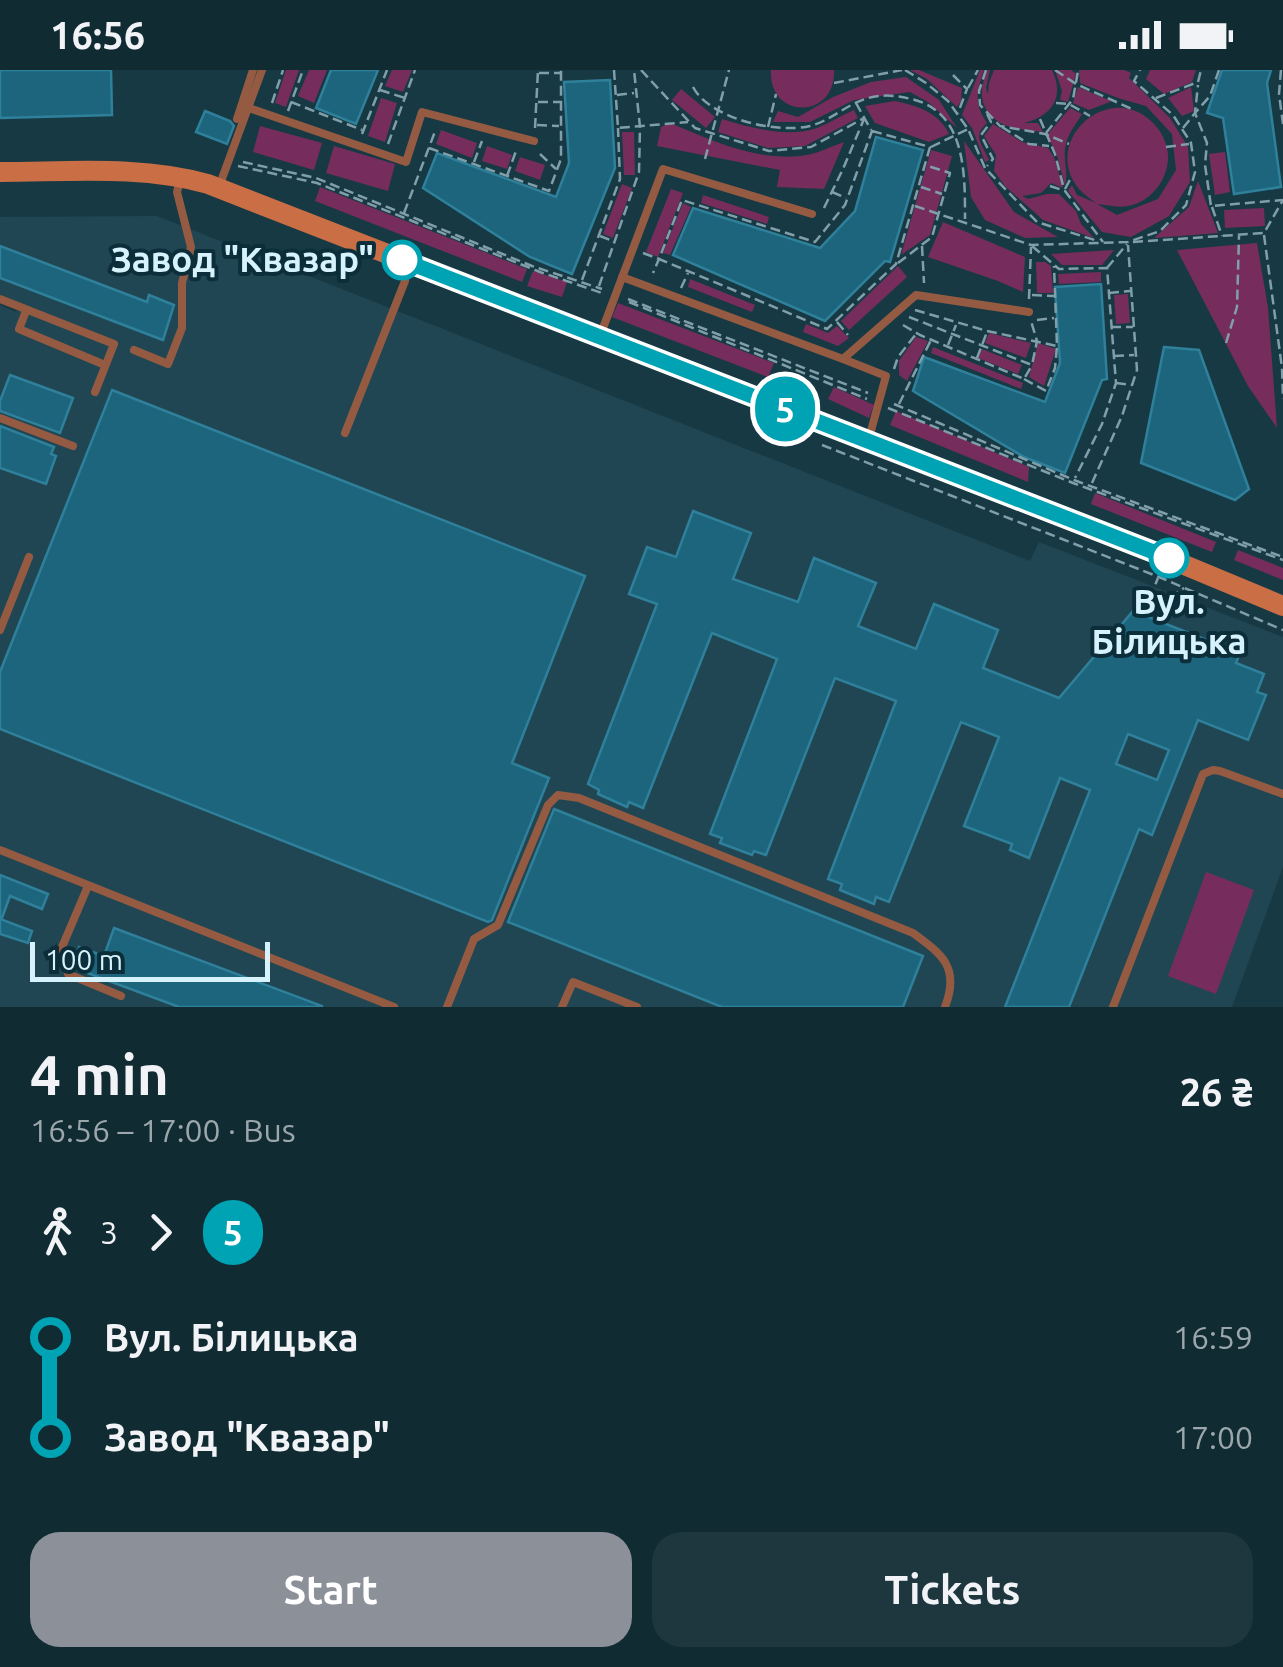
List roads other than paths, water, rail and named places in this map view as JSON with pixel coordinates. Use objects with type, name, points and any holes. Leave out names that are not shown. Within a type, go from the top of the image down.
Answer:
[{"type":"main road","points":[[0,172],[154,172],[218,188],[1170,558],[1283,606]]},
{"type":"lane","points":[[237,118],[253,70]]},
{"type":"lane","points":[[218,188],[262,70]]},
{"type":"lane","points":[[249,108],[406,162],[422,112],[534,141]]},
{"type":"lane","points":[[600,336],[663,169],[812,214]]},
{"type":"lane","points":[[134,350],[168,364],[182,328],[182,283],[191,248],[177,192],[181,176]]},
{"type":"lane","points":[[622,277],[886,376],[868,441]]},
{"type":"lane","points":[[345,433],[406,282]]},
{"type":"lane","points":[[844,359],[916,295],[1030,316]]},
{"type":"lane","points":[[0,299],[114,344],[96,392]]},
{"type":"lane","points":[[26,310],[19,329],[106,366]]},
{"type":"lane","points":[[0,418],[73,446]]},
{"type":"lane","points":[[0,630],[29,557]]},
{"type":"lane","points":[[1112,1007],[1203,774],[1214,770],[1283,794]]},
{"type":"lane","points":[[447,1007],[474,939],[498,925],[548,806],[558,795],[579,798],[913,933],[937,952],[950,969],[952,990],[946,1007]]},
{"type":"lane","points":[[0,850],[394,1007]]},
{"type":"lane","points":[[88,886],[62,947],[68,974],[121,996]]},
{"type":"lane","points":[[562,1007],[573,982],[637,1007]]},
{"type":"place","name":"Завод \"Квазар\"","points":[[402,260]]},
{"type":"place","name":"Вул. Білицька","points":[[1169,558]]}]
